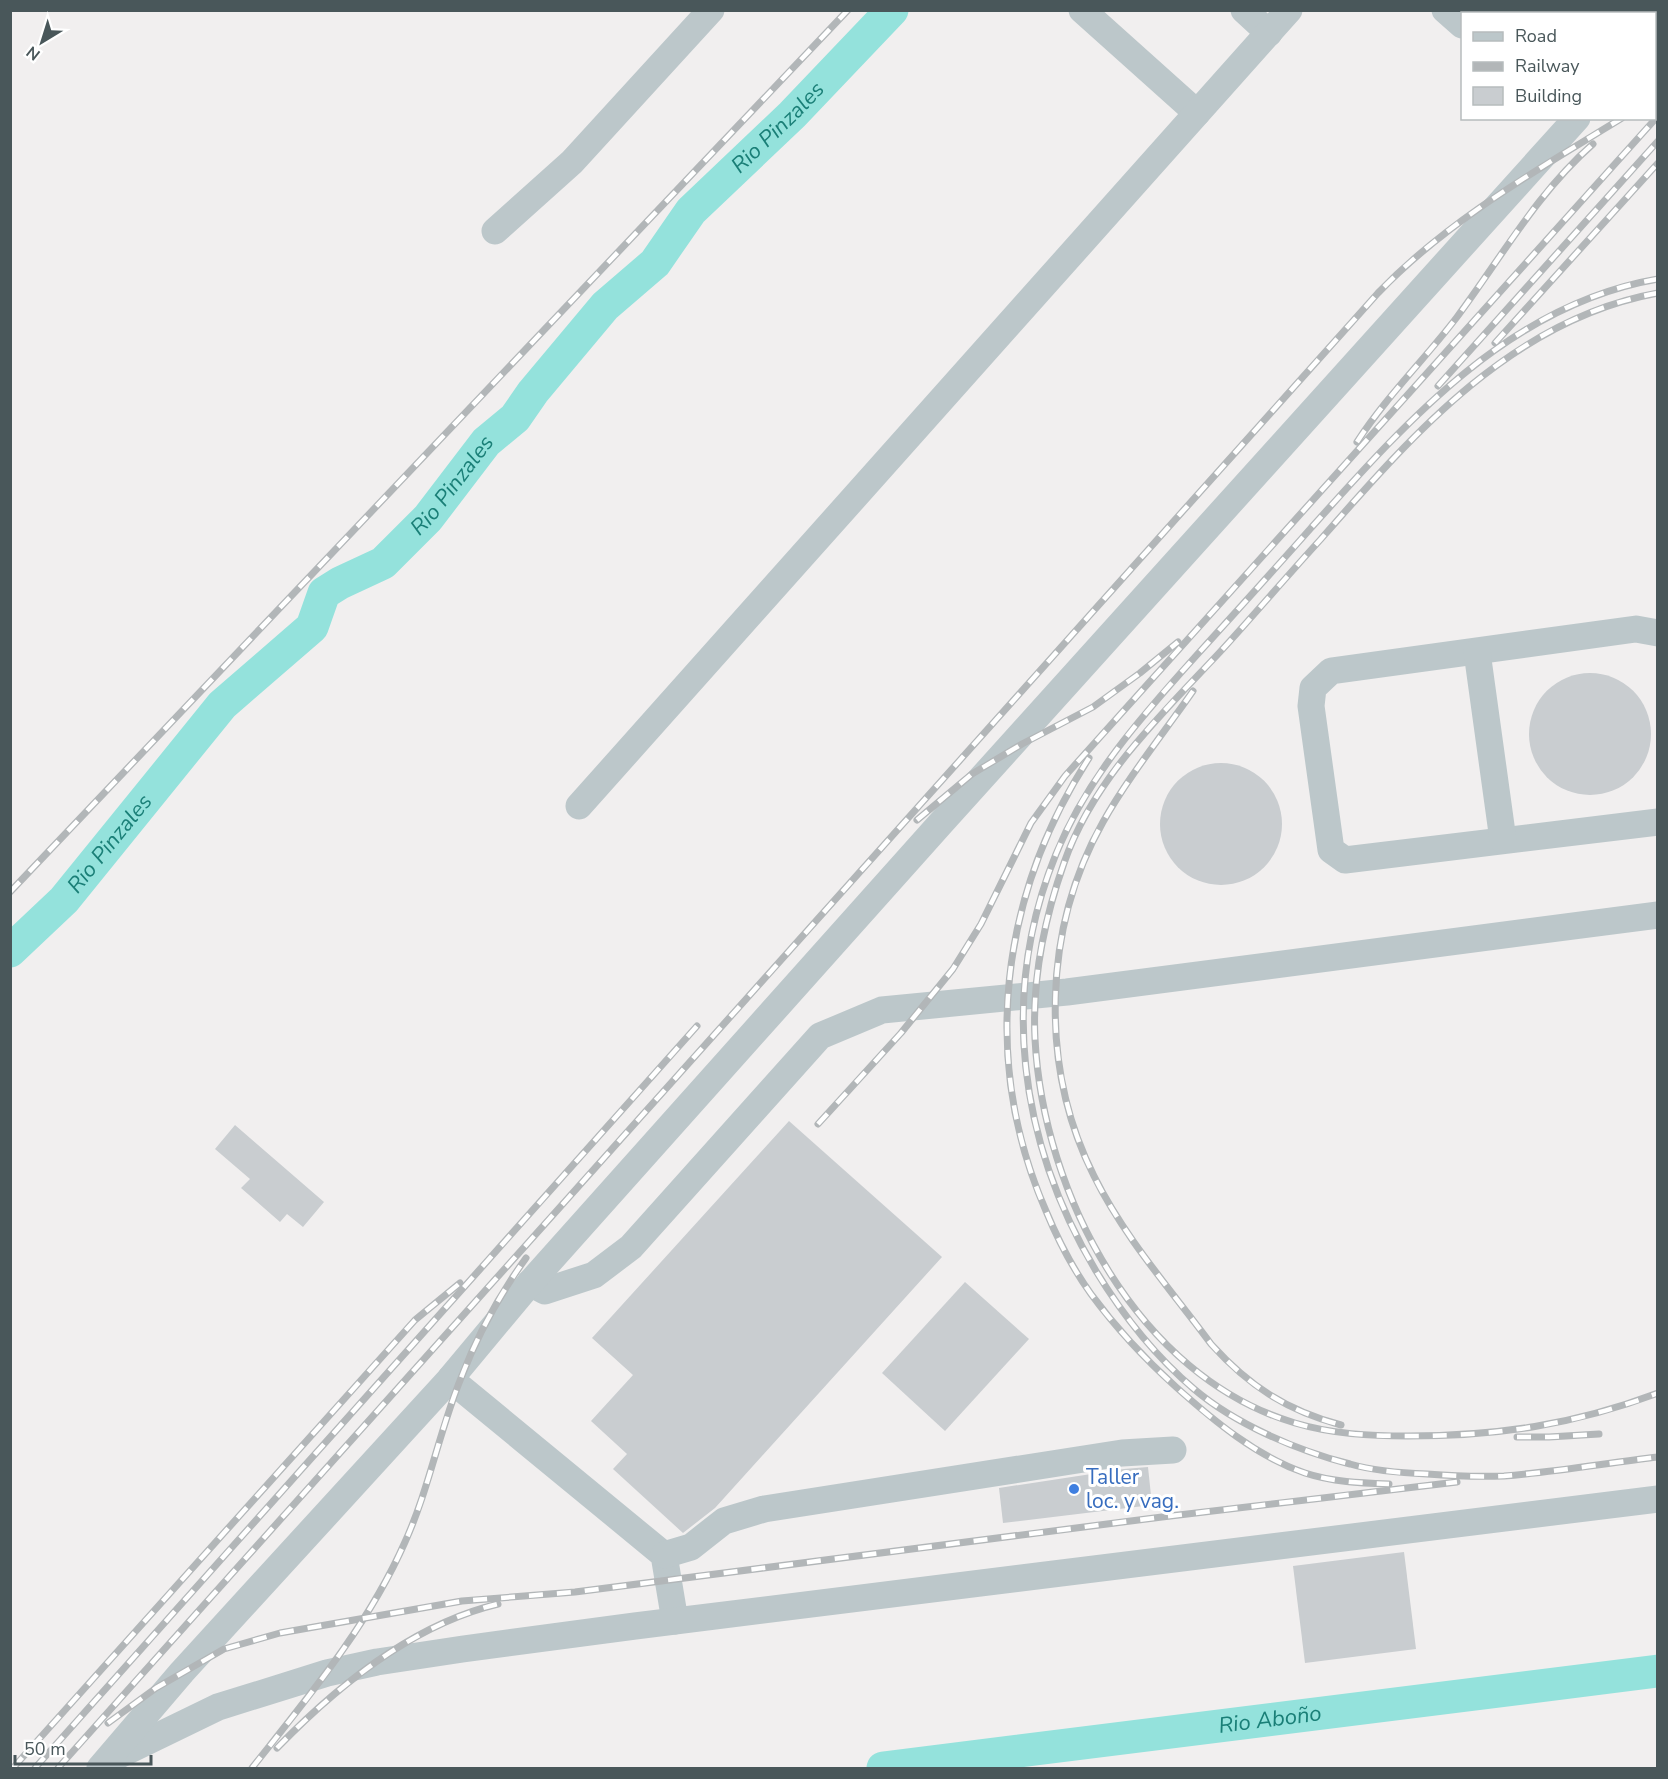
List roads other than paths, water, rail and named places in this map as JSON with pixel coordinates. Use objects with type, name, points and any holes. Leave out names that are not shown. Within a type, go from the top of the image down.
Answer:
[{"type":"lane","points":[[495,231],[572,162],[711,10]]},
{"type":"lane","points":[[1082,10],[1197,113]]},
{"type":"lane","points":[[1244,10],[1269,33]]},
{"type":"lane","points":[[579,806],[1289,10]]},
{"type":"lane","points":[[1445,10],[1461,24]]},
{"type":"lane","points":[[103,1765],[182,1672],[450,1379],[530,1283],[1574,120]]},
{"type":"lane","points":[[1658,633],[1636,629],[1332,671],[1313,688],[1311,706],[1331,850],[1345,860],[1658,822]]},
{"type":"lane","points":[[1477,652],[1503,840]]},
{"type":"lane","points":[[530,1283],[545,1291],[594,1275],[631,1247],[820,1036],[882,1010],[1068,992],[1658,915]]},
{"type":"lane","points":[[450,1379],[664,1555],[675,1621]]},
{"type":"lane","points":[[664,1555],[691,1547],[724,1521],[764,1509],[1111,1454],[1173,1450]]},
{"type":"lane","points":[[103,1765],[218,1707],[327,1673],[377,1662],[675,1621],[1658,1498]]},
{"type":"waterway","name":"Rio Pinzales","points":[[10,951],[64,900],[222,705],[312,627],[324,593],[383,563],[428,518],[486,442],[515,418],[533,392],[605,306],[655,263],[691,211],[792,115],[892,10]]},
{"type":"waterway","name":"Rio Aboño","points":[[883,1768],[1658,1671]]},
{"type":"railway","points":[[10,892],[848,10]]},
{"type":"railway","points":[[58,1768],[1378,293],[1434,242],[1464,219],[1526,177],[1619,120]]},
{"type":"railway","points":[[818,1124],[901,1033],[953,969],[981,924],[1031,823],[1065,776],[1654,120]]},
{"type":"railway","points":[[1438,386],[1658,141]]},
{"type":"railway","points":[[1357,442],[1380,409],[1445,333],[1554,183],[1593,144]]},
{"type":"railway","points":[[1495,343],[1658,163]]},
{"type":"railway","points":[[1658,279],[1604,293],[1555,314],[1508,341],[1465,373],[1384,448],[1155,702],[1099,774],[1069,826],[1056,854],[1038,907],[1027,960],[1023,1013],[1026,1067],[1034,1119],[1049,1171],[1070,1222],[1096,1271],[1128,1319],[1166,1363],[1210,1402],[1248,1425],[1309,1452],[1350,1464],[1388,1471],[1456,1476],[1504,1476],[1658,1457]]},
{"type":"railway","points":[[1658,293],[1606,307],[1557,328],[1512,355],[1470,386],[1392,460],[1233,638],[1152,724],[1092,803],[1077,832],[1064,863],[1045,928],[1035,994],[1035,1039],[1042,1098],[1057,1158],[1079,1216],[1109,1272],[1146,1322],[1189,1365],[1239,1400],[1295,1423],[1323,1430],[1351,1434],[1408,1436],[1473,1434],[1535,1427],[1596,1413],[1658,1393]]},
{"type":"railway","points":[[917,820],[972,774],[1022,744],[1093,707],[1178,642]]},
{"type":"railway","points":[[1193,691],[1113,805],[1083,863],[1069,907],[1059,952],[1055,998],[1057,1044],[1064,1090],[1076,1134],[1106,1199],[1149,1263],[1211,1344],[1240,1372],[1270,1395],[1303,1412],[1341,1425]]},
{"type":"railway","points":[[1089,758],[1059,811],[1035,866],[1019,922],[1009,980],[1007,1038],[1012,1096],[1025,1154],[1046,1211],[1078,1275],[1110,1319],[1164,1376],[1221,1425],[1270,1457],[1305,1473],[1336,1480],[1389,1484]]},
{"type":"railway","points":[[35,1768],[697,1026]]},
{"type":"railway","points":[[252,1768],[336,1660],[374,1603],[413,1522],[467,1362],[507,1286],[526,1258]]},
{"type":"railway","points":[[13,1768],[415,1320],[460,1283]]},
{"type":"railway","points":[[1517,1437],[1599,1434]]},
{"type":"railway","points":[[108,1723],[156,1688],[224,1649],[280,1633],[462,1601],[575,1592],[1457,1482]]},
{"type":"railway","points":[[277,1748],[351,1681],[407,1642],[467,1613],[498,1604]]},
{"type":"place","name":"Taller loc. y vag.","points":[[1074,1489]]}]
